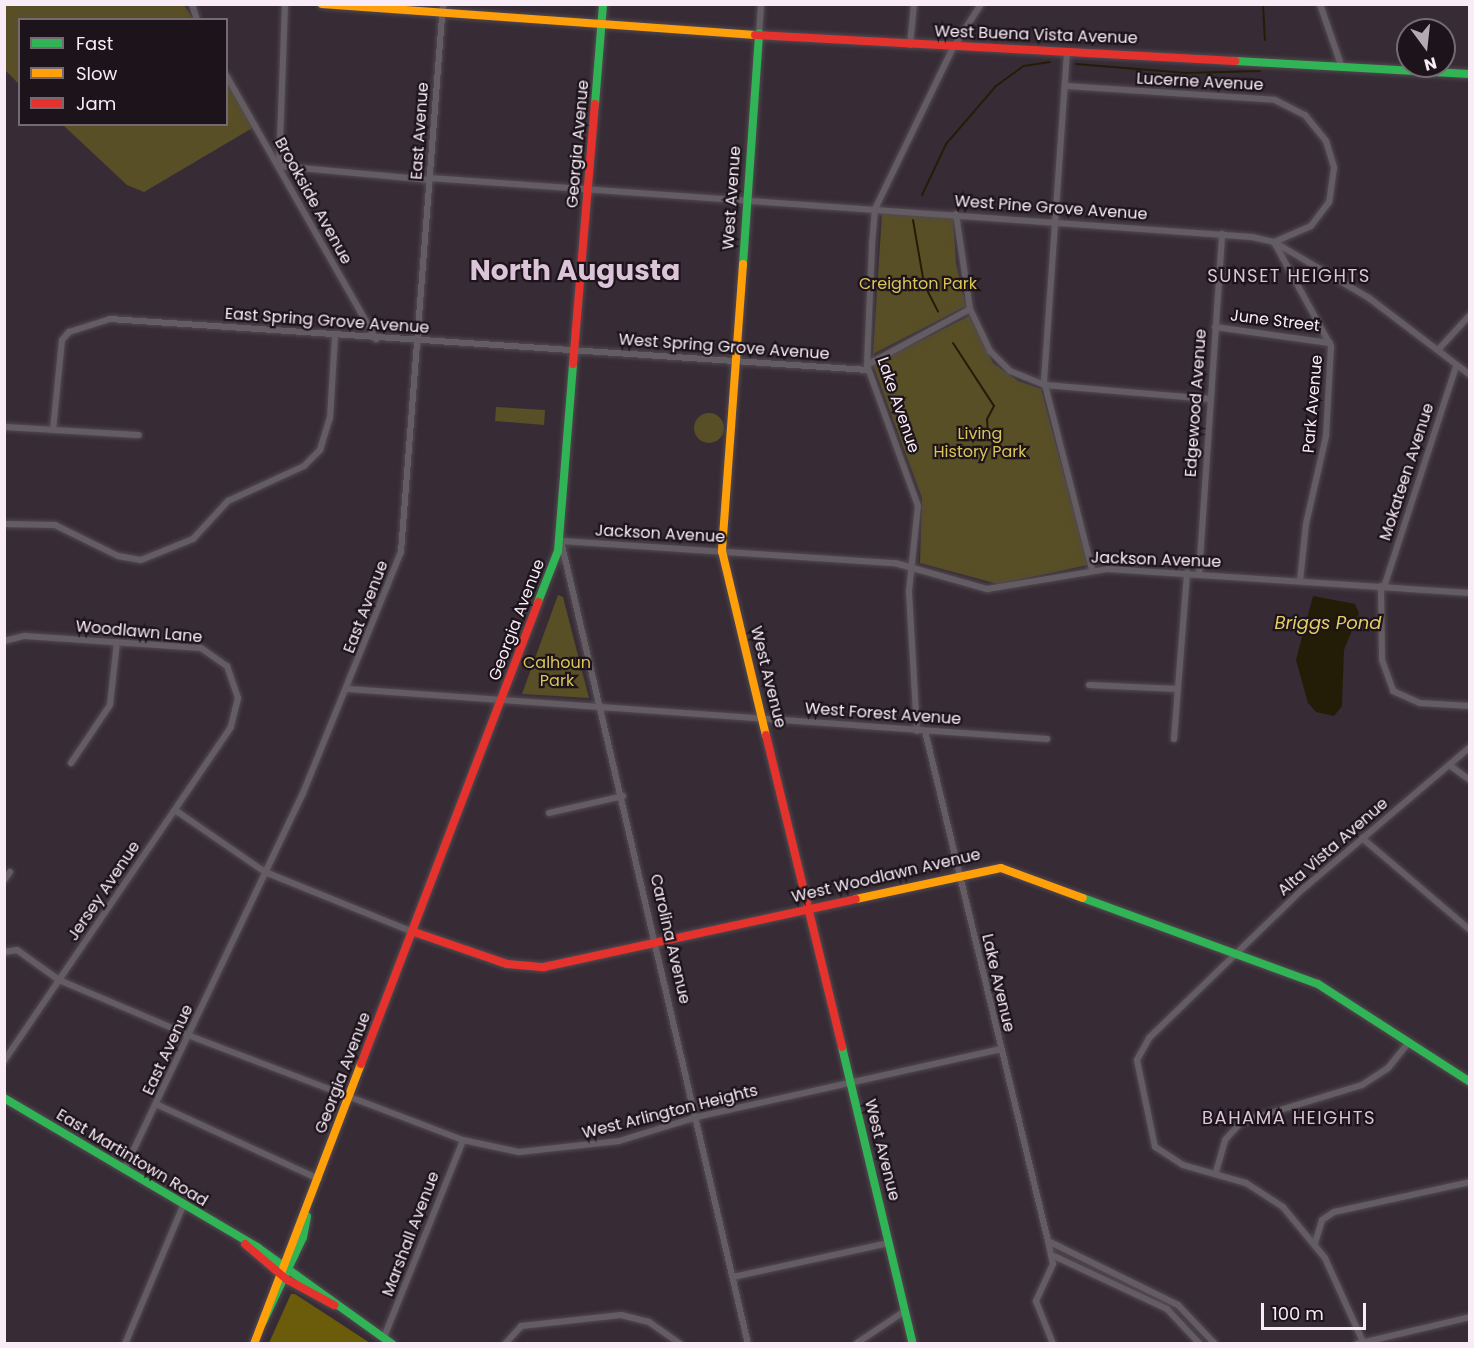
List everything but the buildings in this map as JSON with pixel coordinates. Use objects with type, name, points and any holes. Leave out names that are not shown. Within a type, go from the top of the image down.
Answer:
[{"type":"street","points":[[279,166],[285,4]]},
{"type":"street","name":"West Buena Vista Avenue","points":[[322,4],[442,8],[602,26],[759,34],[953,48],[1341,65],[1470,74]]},
{"type":"street","name":"Georgia Avenue","points":[[260,1326],[290,1269],[307,1211],[502,703],[561,541],[603,4]]},
{"type":"street","name":"West Avenue","points":[[761,4],[722,551],[810,908],[913,1344]]},
{"type":"street","points":[[910,45],[914,4]]},
{"type":"street","name":"Lake Avenue","points":[[917,731],[909,591],[918,506],[868,367],[875,208],[953,48],[981,4]]},
{"type":"street","points":[[1320,4],[1341,65]]},
{"type":"street","name":"East Avenue","points":[[124,1170],[158,1105],[348,689],[401,552],[420,342],[442,8]]},
{"type":"street","points":[[1067,52],[1045,385],[1092,569]]},
{"type":"street","name":"Brookside Avenue","points":[[228,78],[376,339]]},
{"type":"street","name":"Lucerne Avenue","points":[[1066,86],[1267,99],[1305,115],[1329,149],[1332,194],[1311,226],[1274,242]]},
{"type":"street","name":"West Pine Grove Avenue","points":[[279,166],[430,179],[748,199],[1222,234],[1274,242],[1369,298],[1438,350],[1456,367],[1470,375]]},
{"type":"street","points":[[956,214],[970,309],[996,359],[1018,376],[1045,385],[1209,399]]},
{"type":"street","name":"Edgewood Avenue","points":[[1199,574],[1209,399],[1222,234]]},
{"type":"street","name":"Park Avenue","points":[[1274,242],[1330,343],[1326,436],[1306,524],[1300,581]]},
{"type":"street","points":[[868,367],[970,309]]},
{"type":"street","points":[[1438,350],[1470,315]]},
{"type":"street","name":"East Spring Grove Avenue","points":[[53,430],[61,344],[77,330],[110,320],[420,342],[577,350]]},
{"type":"street","name":"June Street","points":[[1215,327],[1330,343]]},
{"type":"street","points":[[4,524],[55,525],[118,556],[141,560],[193,539],[228,501],[304,466],[320,450],[330,418],[335,336]]},
{"type":"street","name":"West Spring Grove Avenue","points":[[577,350],[736,363],[868,367]]},
{"type":"street","name":"Mokateen Avenue","points":[[1456,367],[1383,586],[1382,660],[1393,691],[1420,703],[1470,706]]},
{"type":"street","points":[[4,427],[139,435]]},
{"type":"street","name":"Jackson Avenue","points":[[561,541],[913,566],[987,589],[1092,569],[1187,573],[1470,593]]},
{"type":"street","name":"Carolina Avenue","points":[[561,541],[623,796],[748,1344]]},
{"type":"street","points":[[1174,738],[1187,573]]},
{"type":"street","name":"Woodlawn Lane","points":[[4,641],[24,636],[194,646],[221,660],[233,676],[238,698],[225,736]]},
{"type":"street","points":[[70,763],[110,705],[117,642]]},
{"type":"street","points":[[1089,684],[1177,689]]},
{"type":"street","name":"West Forest Avenue","points":[[348,689],[502,703],[1047,739]]},
{"type":"street","name":"Lake Avenue","points":[[925,731],[1000,1049],[1048,1241],[1054,1256]]},
{"type":"street","name":"Jersey Avenue","points":[[4,1061],[225,736]]},
{"type":"street","points":[[1470,747],[1452,767],[1470,780]]},
{"type":"street","name":"Alta Vista Avenue","points":[[1361,1343],[1315,1243],[1273,1199],[1216,1172],[1175,1162],[1155,1147],[1136,1066],[1149,1038],[1238,953],[1362,838],[1452,767]]},
{"type":"street","points":[[549,813],[623,796]]},
{"type":"street","points":[[175,810],[265,872],[414,932]]},
{"type":"street","points":[[1362,838],[1470,930]]},
{"type":"street","name":"West Woodlawn Avenue","points":[[414,932],[526,968],[657,943],[993,868],[1017,872],[1238,953],[1335,992],[1408,1043],[1470,1082]]},
{"type":"street","points":[[4,880],[10,872]]},
{"type":"street","name":"West Arlington Heights","points":[[4,952],[17,950],[59,980],[190,1035],[462,1140],[519,1152],[582,1148],[697,1117],[1000,1049]]},
{"type":"street","points":[[1216,1172],[1225,1140],[1241,1122],[1362,1085],[1388,1068],[1408,1043]]},
{"type":"street","name":"East Martintown Road","points":[[4,1098],[282,1264],[338,1306]]},
{"type":"street","points":[[158,1105],[319,1179]]},
{"type":"street","name":"Marshall Avenue","points":[[384,1337],[462,1140]]},
{"type":"street","points":[[1315,1243],[1322,1220],[1334,1212],[1470,1182]]},
{"type":"street","points":[[124,1344],[183,1206]]},
{"type":"street","name":"Georgia Avenue","points":[[254,1344],[278,1273],[307,1211]]},
{"type":"street","points":[[1048,1241],[1178,1305],[1215,1344]]},
{"type":"street","points":[[733,1277],[889,1243]]},
{"type":"street","name":"East Martintown Road","points":[[245,1244],[286,1279],[338,1306]]},
{"type":"street","points":[[1053,1344],[1036,1301],[1054,1256],[1167,1309],[1200,1344]]},
{"type":"street","points":[[338,1306],[392,1344]]},
{"type":"street","points":[[857,1343],[905,1311]]},
{"type":"street","points":[[505,1344],[521,1326],[621,1315],[649,1322],[681,1344]]},
{"type":"street","points":[[1361,1343],[1470,1317]]},
{"type":"green space","points":[[4,5],[184,5],[192,18],[18,18],[18,83],[5,70]]},
{"type":"green space","points":[[228,81],[254,127],[144,192],[127,185],[64,126],[228,126]]},
{"type":"green space","name":"Creighton Park","points":[[882,213],[953,217],[956,263],[966,306],[873,354]]},
{"type":"green space","name":"Living History Park","points":[[969,316],[993,363],[1018,381],[1041,389],[1088,565],[998,584],[920,563],[922,498],[873,365]]},
{"type":"green space","points":[[496,407],[545,410],[544,425],[495,421]]},
{"type":"green space","points":[[709,413],[715,414],[723,422],[723,434],[715,442],[709,443],[703,442],[695,434],[694,428],[695,422],[703,414]]},
{"type":"green space","name":"Calhoun Park","points":[[558,595],[563,597],[589,698],[522,694]]},
{"type":"shaded area","points":[[291,1294],[295,1294],[370,1343],[269,1343]]},
{"type":"water","name":"Briggs Pond","points":[[1313,596],[1355,604],[1359,613],[1344,650],[1342,706],[1334,716],[1316,712],[1308,703],[1296,660]]},
{"type":"waterway","points":[[1263,4],[1265,40]]},
{"type":"waterway","points":[[922,195],[946,144],[996,86],[1024,66],[1050,62]]},
{"type":"waterway","points":[[1076,64],[1187,73],[1260,71]]},
{"type":"waterway","points":[[913,220],[924,284],[938,312]]},
{"type":"waterway","points":[[953,343],[994,406],[987,419],[988,434]]},
{"type":"traffic: fast","points":[[595,104],[603,4]]},
{"type":"traffic: fast","points":[[743,264],[759,34]]},
{"type":"traffic: fast","points":[[1235,61],[1470,74]]},
{"type":"traffic: fast","points":[[538,602],[558,551],[573,364]]},
{"type":"traffic: fast","points":[[1083,898],[1318,984],[1470,1082]]},
{"type":"traffic: fast","points":[[842,1047],[913,1344]]},
{"type":"traffic: fast","points":[[4,1098],[257,1247],[392,1344]]},
{"type":"traffic: fast","points":[[263,1322],[303,1237],[307,1216]]},
{"type":"traffic: slow","points":[[322,4],[755,35]]},
{"type":"traffic: slow","points":[[743,264],[722,551],[766,735]]},
{"type":"traffic: slow","points":[[856,899],[1001,868],[1083,898]]},
{"type":"traffic: slow","points":[[254,1344],[361,1064]]},
{"type":"traffic: jam","points":[[755,35],[1235,61]]},
{"type":"traffic: jam","points":[[573,364],[595,104]]},
{"type":"traffic: jam","points":[[361,1064],[538,602]]},
{"type":"traffic: jam","points":[[766,735],[842,1047]]},
{"type":"traffic: jam","points":[[414,932],[507,964],[544,967],[856,899]]},
{"type":"traffic: jam","points":[[245,1244],[286,1279],[334,1305]]},
{"type":"district","name":"North Augusta","points":[[575,271]]},
{"type":"district","name":"SUNSET HEIGHTS","points":[[1289,276]]},
{"type":"district","name":"BAHAMA HEIGHTS","points":[[1289,1118]]}]
